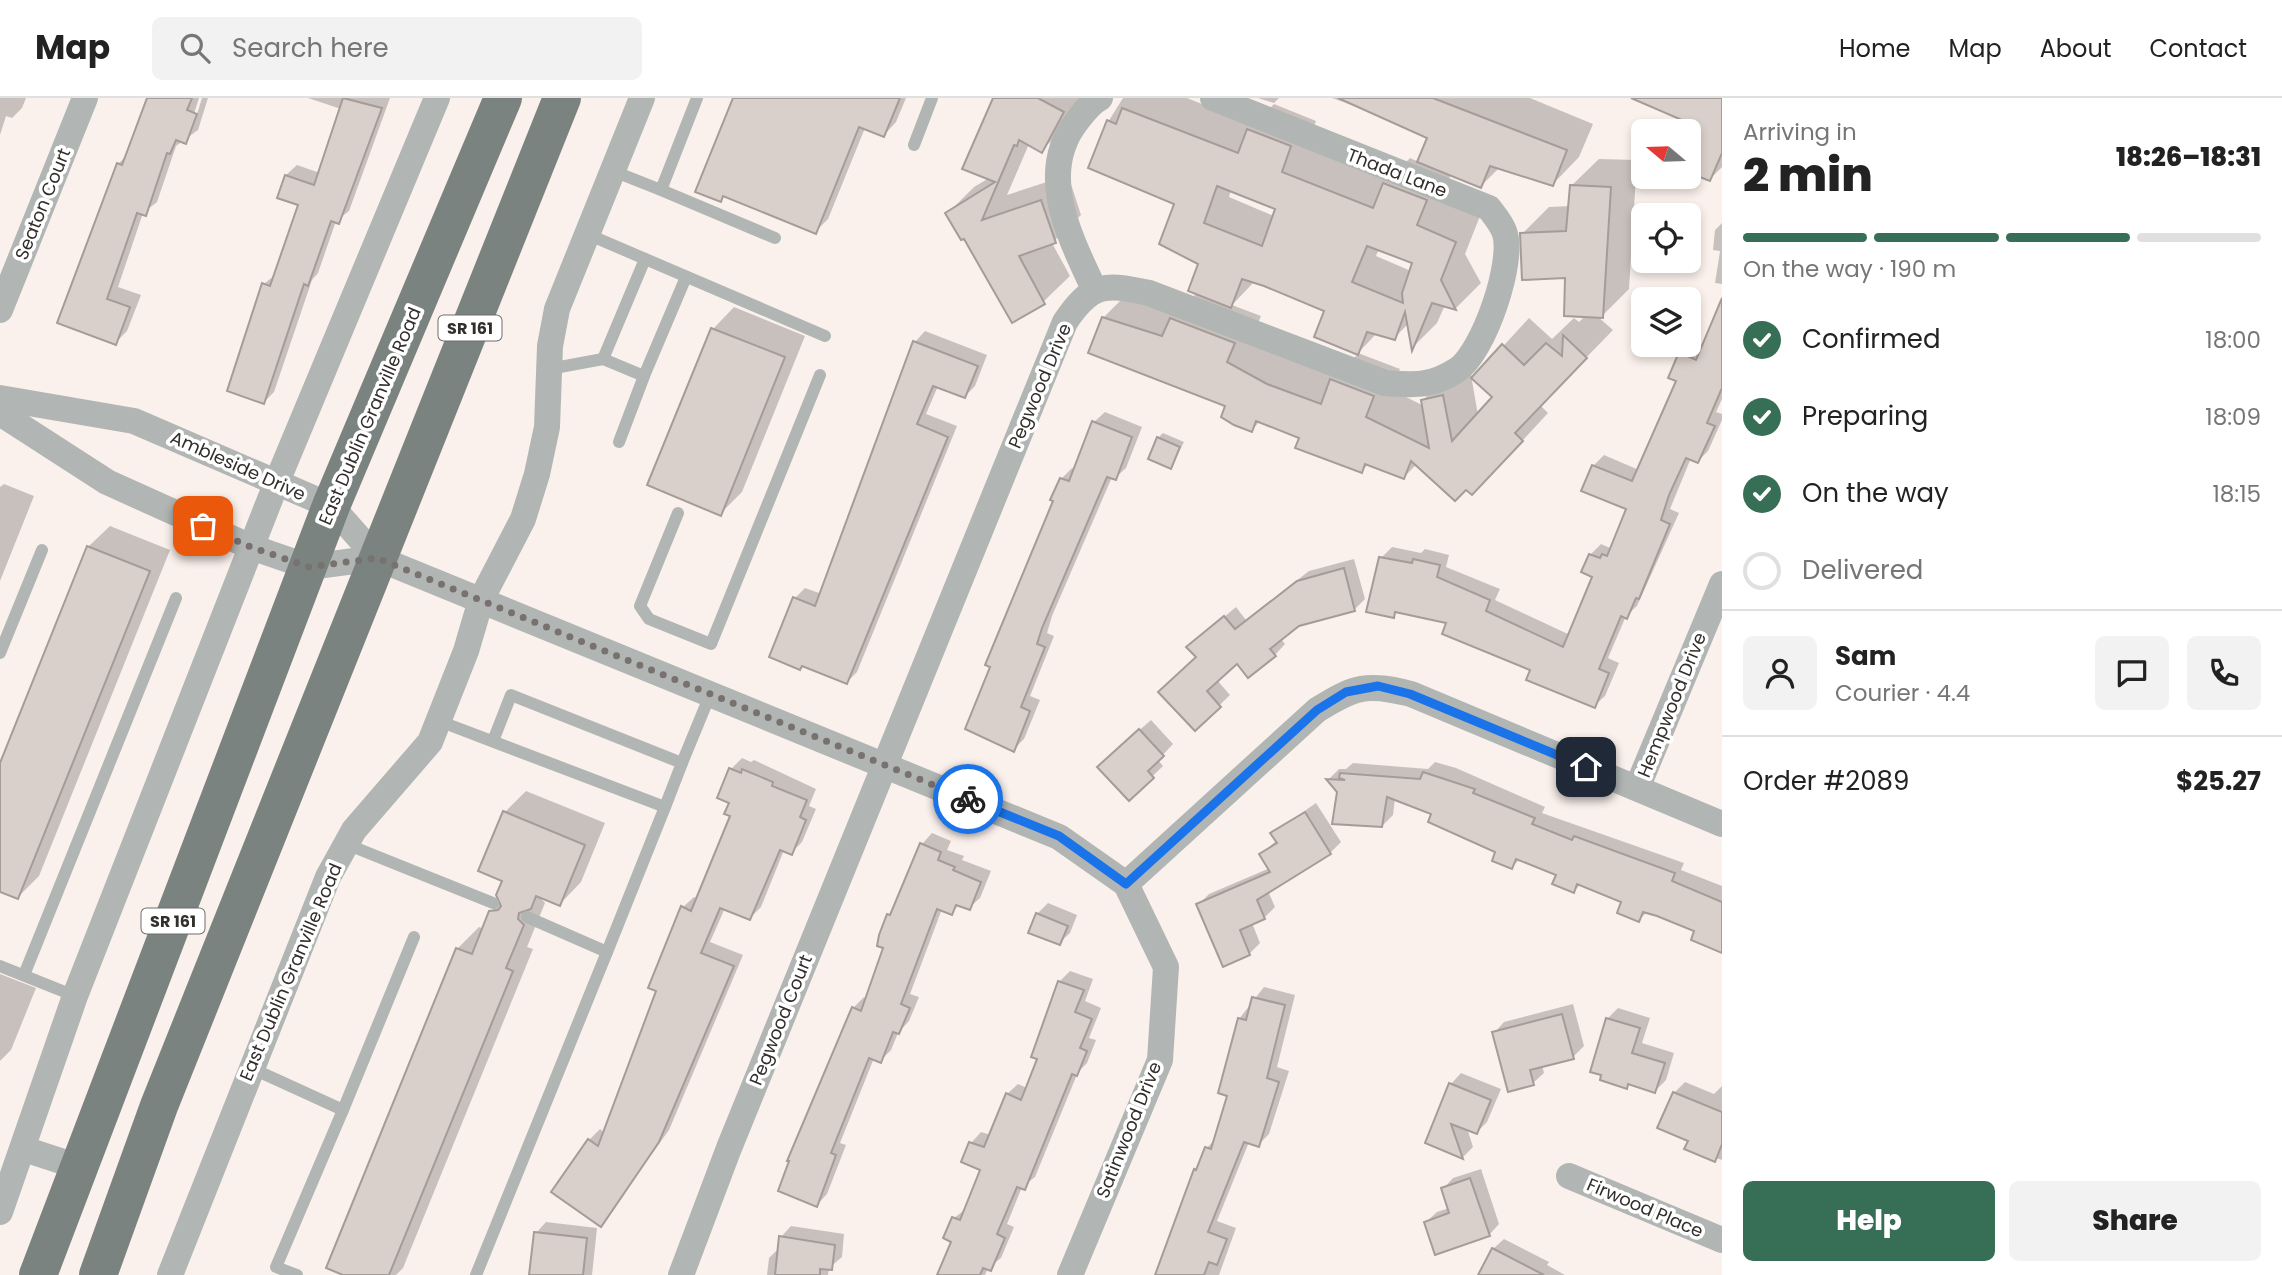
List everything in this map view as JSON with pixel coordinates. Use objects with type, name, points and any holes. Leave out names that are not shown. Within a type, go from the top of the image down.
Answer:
[{"type":"main road","name":"East Dublin Granville Road","points":[[38,1275],[331,506],[503,98]]},
{"type":"main road","name":"SR 161","points":[[98,1275],[159,1106],[562,98]]},
{"type":"street","name":"Seaton Court","points":[[0,310],[85,98]]},
{"type":"street","points":[[0,1212],[75,996],[251,547],[437,98]]},
{"type":"street","name":"East Dublin Granville Road","points":[[170,1275],[328,877],[354,831],[430,742],[466,651],[481,600],[523,519],[537,474],[547,427],[549,369],[556,309],[642,98]]},
{"type":"street","points":[[1094,289],[1065,226],[1057,179],[1068,133],[1091,102],[1100,98]]},
{"type":"street","name":"Thada Lane","points":[[1094,289],[1114,285],[1149,293],[1385,383],[1424,386],[1460,369],[1482,336],[1507,260],[1505,232],[1489,208],[1213,98]]},
{"type":"street","name":"Pegwood Drive","points":[[884,765],[1065,322],[1078,302],[1094,289]]},
{"type":"street","name":"Ambleside Drive","points":[[0,398],[134,421],[331,506],[377,558]]},
{"type":"street","points":[[0,413],[107,482],[251,547],[309,567],[377,558]]},
{"type":"street","name":"Satinwood Drive","points":[[377,558],[1059,836],[1126,884],[1166,967],[1160,1060],[1070,1275]]},
{"type":"street","name":"Hempwood Drive","points":[[1637,788],[1722,584]]},
{"type":"street","points":[[1126,884],[1317,710],[1346,692],[1378,686],[1410,694],[1722,824]]},
{"type":"street","name":"Pegwood Court","points":[[681,1275],[884,765]]},
{"type":"street","points":[[24,1149],[79,1167]]},
{"type":"street","name":"Firwood Place","points":[[1569,1176],[1722,1240]]},
{"type":"lane","points":[[662,190],[697,98]]},
{"type":"lane","points":[[914,145],[932,98]]},
{"type":"lane","points":[[613,171],[775,239]]},
{"type":"lane","points":[[586,234],[825,336]]},
{"type":"lane","points":[[603,359],[645,259]]},
{"type":"lane","points":[[619,442],[686,277]]},
{"type":"lane","points":[[549,369],[603,359],[644,376]]},
{"type":"lane","points":[[678,513],[640,606],[649,619],[711,644],[820,375]]},
{"type":"lane","points":[[0,653],[42,550]]},
{"type":"lane","points":[[24,975],[176,598]]},
{"type":"lane","points":[[493,741],[511,695],[682,763]]},
{"type":"lane","points":[[476,1275],[710,695]]},
{"type":"lane","points":[[439,721],[665,807]]},
{"type":"lane","points":[[346,844],[493,902]]},
{"type":"lane","points":[[527,917],[607,952]]},
{"type":"lane","points":[[297,1275],[276,1267],[414,937]]},
{"type":"lane","points":[[0,966],[75,996]]},
{"type":"lane","points":[[251,1068],[343,1110]]},
{"type":"building","points":[[147,98],[192,98],[187,110],[197,114],[186,144],[176,140],[170,154],[167,153],[146,216],[137,213],[107,299],[130,307],[116,345],[57,323],[117,163],[122,165]]},
{"type":"building","points":[[343,98],[382,108],[339,224],[331,221],[308,286],[304,284],[264,404],[227,391],[262,283],[270,286],[298,205],[277,198],[285,175],[314,185]]},
{"type":"building","points":[[733,98],[900,98],[884,137],[859,127],[816,234],[723,196],[721,202],[695,192]]},
{"type":"building","points":[[993,98],[1038,98],[1064,112],[1042,153],[1019,140],[1017,146],[1014,145],[982,220],[1041,200],[1056,243],[1019,256],[1045,304],[1012,323],[964,239],[961,240],[945,213],[995,182],[962,169]]},
{"type":"building","points":[[1338,98],[1433,98],[1567,150],[1553,186],[1490,166],[1481,188],[1417,162],[1427,138]]},
{"type":"building","points":[[1631,98],[1722,98],[1722,153],[1710,181],[1701,178],[1701,119],[1680,119]]},
{"type":"building","points":[[1122,108],[1238,153],[1247,129],[1291,146],[1282,172],[1373,208],[1383,183],[1427,200],[1417,225],[1456,242],[1441,280],[1456,310],[1432,303],[1412,351],[1405,312],[1395,340],[1367,332],[1358,355],[1314,337],[1324,311],[1264,286],[1242,279],[1231,308],[1188,291],[1198,264],[1159,244],[1174,204],[1088,168],[1107,120],[1116,124]],"holes":[[[1217,186],[1275,209],[1262,246],[1204,223]],[[1367,246],[1412,263],[1402,293],[1403,303],[1352,282]]]},
{"type":"building","points":[[1570,185],[1611,187],[1603,318],[1564,316],[1565,278],[1522,280],[1520,233],[1566,231]]},
{"type":"building","points":[[1722,298],[1722,388],[1707,423],[1715,426],[1698,463],[1686,458],[1669,495],[1661,520],[1670,524],[1639,599],[1636,598],[1627,619],[1621,616],[1599,669],[1609,673],[1595,708],[1526,680],[1530,670],[1442,634],[1446,623],[1395,612],[1394,618],[1366,612],[1379,557],[1412,563],[1413,559],[1440,565],[1437,577],[1490,600],[1486,611],[1563,647],[1592,577],[1581,572],[1589,554],[1600,558],[1602,554],[1607,556],[1626,509],[1581,491],[1592,465],[1632,481],[1676,381],[1668,378],[1677,357],[1696,360],[1701,357],[1701,348]]},
{"type":"building","points":[[1102,317],[1162,336],[1170,318],[1235,343],[1227,362],[1267,384],[1321,404],[1330,379],[1374,396],[1366,417],[1429,448],[1421,400],[1443,395],[1452,441],[1492,397],[1471,378],[1502,344],[1524,365],[1546,343],[1562,356],[1563,335],[1587,358],[1515,433],[1523,441],[1472,495],[1466,490],[1455,501],[1411,461],[1404,479],[1365,464],[1362,473],[1295,448],[1299,438],[1256,421],[1252,432],[1234,425],[1221,417],[1225,406],[1088,353]]},
{"type":"building","points":[[711,328],[785,357],[721,516],[647,485]]},
{"type":"building","points":[[913,341],[978,366],[965,398],[933,386],[917,424],[948,437],[847,684],[802,666],[800,670],[769,657],[793,597],[815,606]]},
{"type":"building","points":[[1092,421],[1132,437],[1116,480],[1107,477],[1042,628],[1037,644],[1045,647],[1021,707],[1030,711],[1014,752],[965,729],[990,667],[985,665],[1053,501],[1050,500],[1060,478],[1069,481]]},
{"type":"building","points":[[1157,437],[1180,447],[1171,469],[1148,459]]},
{"type":"building","points":[[87,546],[150,571],[18,899],[0,892],[0,763]]},
{"type":"building","points":[[1344,568],[1355,611],[1299,626],[1270,649],[1276,656],[1248,678],[1237,664],[1207,691],[1221,707],[1195,731],[1158,692],[1196,657],[1186,647],[1224,616],[1235,629],[1297,581]]},
{"type":"building","points":[[1139,729],[1164,756],[1148,771],[1154,778],[1129,801],[1097,767]]},
{"type":"building","points":[[729,768],[741,773],[742,769],[773,782],[772,786],[807,800],[800,817],[806,820],[792,855],[780,850],[750,920],[720,908],[701,953],[734,966],[659,1142],[601,1227],[551,1192],[588,1139],[598,1146],[656,991],[648,988],[681,906],[691,911],[730,816],[724,814],[729,803],[717,798]]},
{"type":"building","points":[[1423,772],[1475,789],[1473,793],[1535,818],[1532,824],[1572,840],[1574,836],[1675,873],[1672,881],[1722,902],[1722,953],[1691,940],[1694,931],[1643,912],[1639,922],[1617,913],[1621,902],[1577,884],[1574,893],[1552,884],[1556,875],[1516,859],[1512,869],[1492,861],[1495,852],[1428,822],[1431,814],[1387,797],[1382,827],[1332,824],[1337,792],[1326,779],[1345,780],[1339,778],[1340,773],[1420,779]]},
{"type":"building","points":[[503,811],[585,845],[560,906],[536,896],[531,909],[519,913],[518,919],[524,925],[506,968],[513,971],[389,1275],[343,1275],[326,1268],[456,948],[472,954],[489,911],[498,910],[501,906],[496,895],[502,881],[478,871]]},
{"type":"building","points":[[1305,812],[1331,854],[1257,900],[1265,919],[1240,930],[1250,955],[1223,967],[1196,904],[1270,872],[1259,854],[1277,843],[1270,833]]},
{"type":"building","points":[[920,843],[941,852],[938,860],[955,867],[953,870],[981,882],[970,910],[956,905],[952,915],[937,909],[901,1004],[910,1008],[899,1034],[893,1032],[881,1063],[869,1058],[831,1153],[836,1155],[817,1207],[778,1191],[787,1161],[852,1007],[861,1011],[883,948],[877,946],[879,935]]},
{"type":"building","points":[[1036,913],[1068,926],[1060,945],[1028,933]]},
{"type":"building","points":[[1058,981],[1084,990],[1075,1012],[1092,1019],[1080,1048],[1087,1051],[1077,1076],[1072,1074],[1025,1190],[1017,1187],[997,1234],[1005,1238],[991,1271],[983,1268],[980,1275],[937,1275],[951,1242],[943,1238],[952,1217],[960,1220],[980,1170],[961,1162],[969,1142],[984,1147],[1006,1093],[1021,1100],[1037,1059],[1031,1057]]},
{"type":"building","points":[[1252,997],[1285,1005],[1267,1078],[1279,1082],[1259,1147],[1244,1142],[1208,1232],[1227,1239],[1217,1265],[1209,1262],[1204,1275],[1155,1275],[1194,1169],[1196,1170],[1205,1147],[1211,1149],[1227,1096],[1218,1093],[1238,1018],[1246,1020]]},
{"type":"building","points":[[1562,1014],[1574,1059],[1530,1070],[1534,1085],[1508,1092],[1492,1032]]},
{"type":"building","points":[[1606,1018],[1640,1028],[1632,1053],[1665,1063],[1655,1093],[1628,1084],[1627,1089],[1600,1080],[1601,1075],[1590,1072]]},
{"type":"building","points":[[1449,1083],[1491,1100],[1477,1134],[1451,1124],[1463,1159],[1425,1143]]},
{"type":"building","points":[[1673,1092],[1722,1112],[1722,1144],[1715,1162],[1684,1149],[1688,1141],[1657,1128]]},
{"type":"building","points":[[1470,1178],[1490,1236],[1435,1255],[1424,1222],[1449,1213],[1441,1188]]},
{"type":"building","points":[[534,1232],[587,1238],[583,1275],[529,1275]]},
{"type":"building","points":[[779,1236],[835,1245],[832,1270],[820,1269],[820,1275],[775,1275]]},
{"type":"building","points":[[1492,1248],[1544,1275],[1478,1275]]},
{"type":"way so far","points":[[203,526],[251,547],[309,567],[377,558],[523,620],[968,799]]},
{"type":"route","points":[[968,799],[1059,836],[1126,884],[1317,710],[1346,692],[1378,686],[1410,694],[1586,767]]}]
